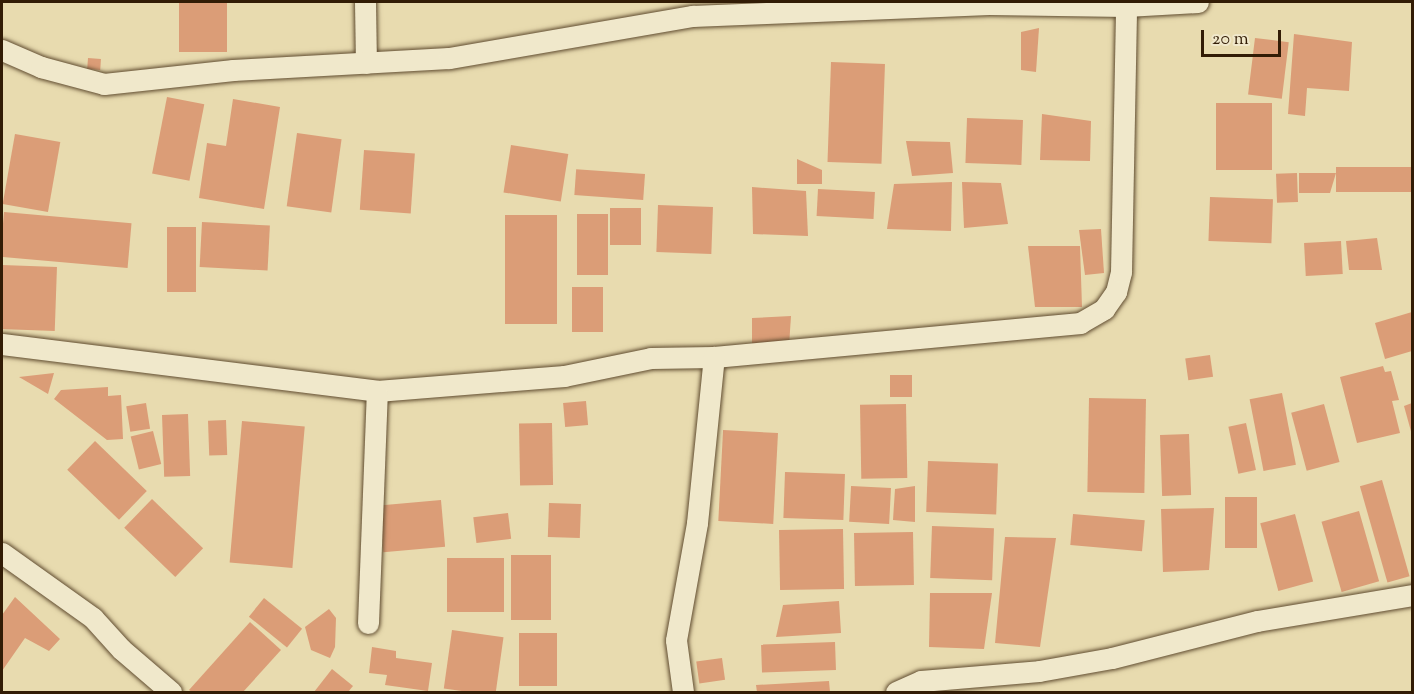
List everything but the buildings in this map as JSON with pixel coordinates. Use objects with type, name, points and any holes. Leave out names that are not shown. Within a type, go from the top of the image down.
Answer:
[{"type":"street","points":[[365,2],[366,63]]},
{"type":"street","points":[[2,50],[41,67],[104,84],[233,70],[449,58],[692,16],[989,3],[1126,6],[1198,2]]},
{"type":"street","points":[[2,344],[376,391],[564,376],[651,358],[714,357],[1080,323],[1104,309],[1116,292],[1121,272],[1126,6]]},
{"type":"street","points":[[683,693],[676,640],[697,523],[714,357]]},
{"type":"street","points":[[368,623],[376,391]]},
{"type":"street","points":[[2,553],[93,618],[121,649],[171,693]]},
{"type":"street","points":[[896,693],[921,681],[1039,670],[1112,658],[1257,621],[1413,595]]}]
